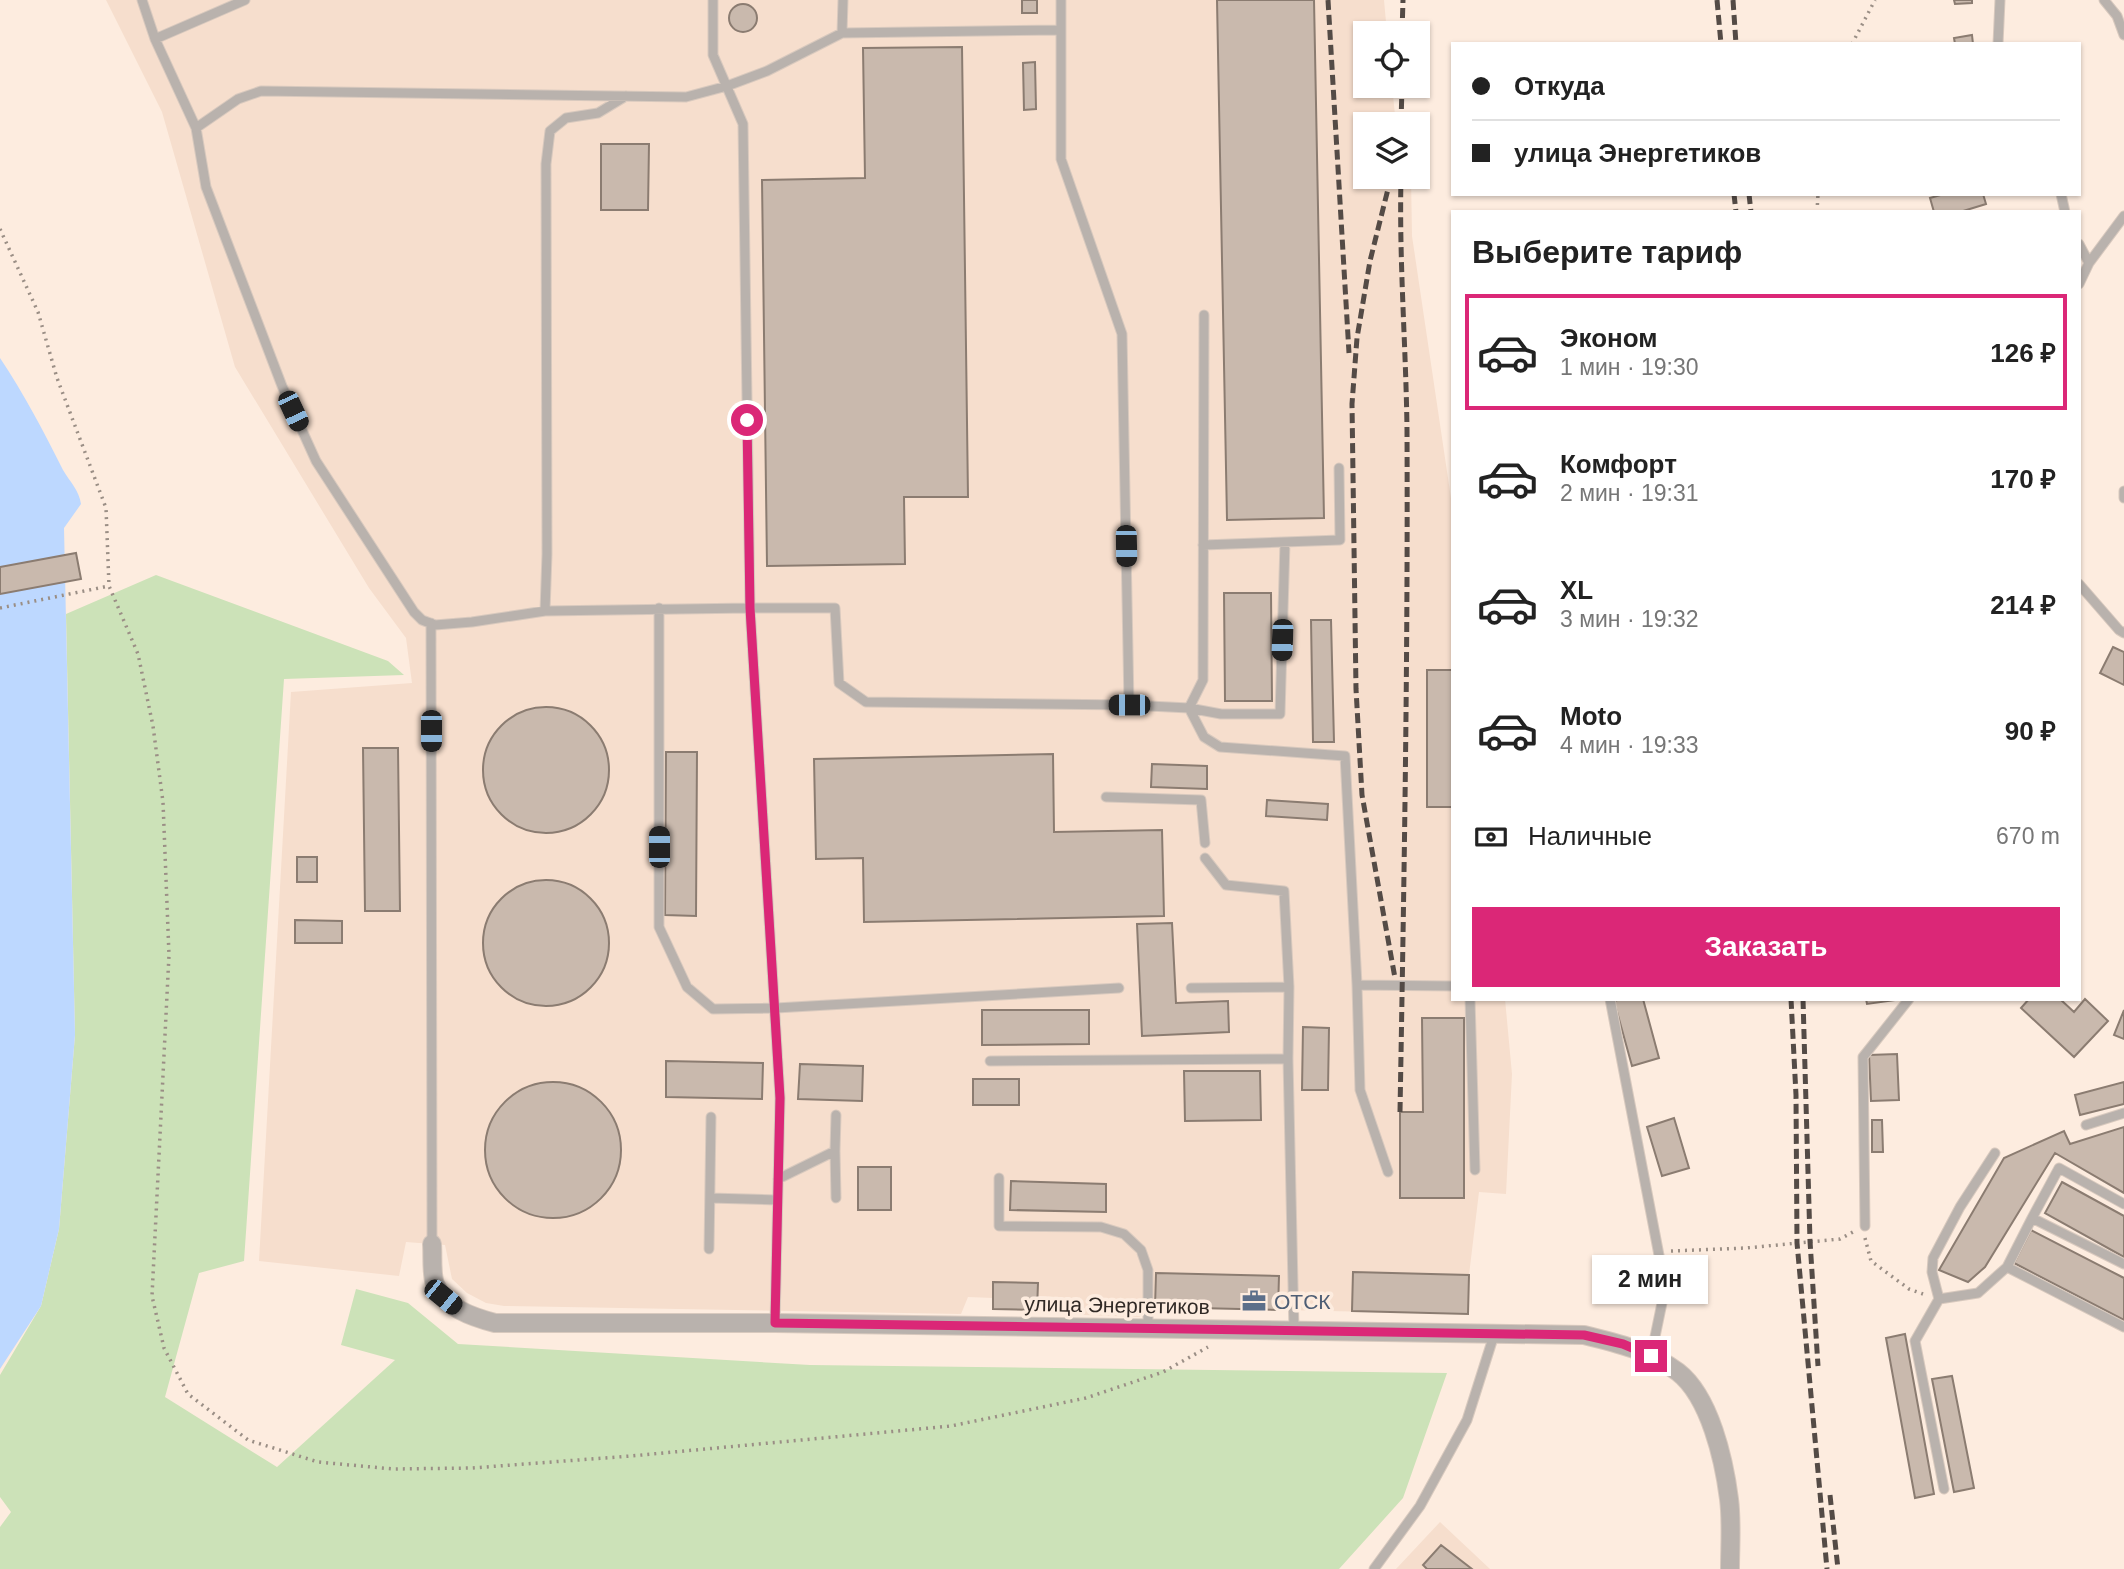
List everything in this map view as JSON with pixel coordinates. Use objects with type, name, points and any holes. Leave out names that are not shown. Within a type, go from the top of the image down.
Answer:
[{"type":"street","name":"улица Энергетиков","points":[[432,1244],[434,1282],[443,1297],[475,1318],[495,1323],[775,1323],[1294,1329],[1584,1335],[1623,1344],[1651,1356],[1680,1374],[1695,1391],[1714,1432],[1729,1500],[1730,1569]]},
{"type":"lane","points":[[142,0],[155,39],[196,128],[206,187],[282,386],[316,461],[414,612],[422,620],[431,623],[472,622],[545,611],[835,608],[839,683],[866,702],[1129,705],[1189,708],[1221,714],[1280,714],[1285,542]]},
{"type":"lane","points":[[155,39],[245,0]]},
{"type":"lane","points":[[713,0],[713,55],[743,124],[750,608],[780,1098],[775,1323]]},
{"type":"lane","points":[[842,33],[843,0]]},
{"type":"lane","points":[[1061,0],[1061,159],[1122,334],[1129,705]]},
{"type":"lane","points":[[1998,42],[2000,0]]},
{"type":"lane","points":[[2104,0],[2117,16],[2124,35]]},
{"type":"lane","points":[[196,128],[238,99],[261,91],[686,97],[767,71],[842,33],[1060,30]]},
{"type":"lane","points":[[545,611],[546,164],[550,131],[565,118],[597,113],[628,95]]},
{"type":"lane","points":[[2081,280],[2089,263],[2124,216]]},
{"type":"lane","points":[[2081,248],[2089,263]]},
{"type":"lane","points":[[1189,708],[1203,680],[1204,315]]},
{"type":"lane","points":[[1203,545],[1340,540],[1339,467]]},
{"type":"lane","points":[[2124,491],[2124,498]]},
{"type":"lane","points":[[2081,586],[2124,633]]},
{"type":"lane","points":[[659,608],[659,927],[687,986],[713,1009],[776,1009],[1119,988]]},
{"type":"lane","points":[[431,623],[432,1244]]},
{"type":"lane","points":[[1189,708],[1204,737],[1220,747],[1345,756],[1360,1090],[1388,1172]]},
{"type":"lane","points":[[1106,797],[1201,800],[1205,843]]},
{"type":"lane","points":[[1205,858],[1226,885],[1284,891],[1289,987],[1294,1329]]},
{"type":"lane","points":[[1357,985],[1451,986]]},
{"type":"lane","points":[[1191,988],[1289,987]]},
{"type":"lane","points":[[1471,1001],[1475,1170]]},
{"type":"lane","points":[[1610,1001],[1663,1276],[1662,1303],[1651,1356]]},
{"type":"lane","points":[[1865,1226],[1863,1058],[1907,1001]]},
{"type":"lane","points":[[990,1061],[1288,1059]]},
{"type":"lane","points":[[2087,1125],[2124,1113]]},
{"type":"lane","points":[[836,1115],[836,1198]]},
{"type":"lane","points":[[709,1249],[711,1117]]},
{"type":"lane","points":[[778,1179],[835,1151]]},
{"type":"lane","points":[[1944,1489],[1915,1341],[1939,1299],[1932,1272],[1933,1258],[1960,1207],[1995,1153]]},
{"type":"lane","points":[[1939,1299],[1978,1293],[2007,1267],[2059,1168],[2124,1204]]},
{"type":"lane","points":[[999,1178],[999,1226],[1101,1227],[1124,1234],[1141,1250],[1148,1270],[1148,1328]]},
{"type":"lane","points":[[710,1198],[777,1200]]},
{"type":"lane","points":[[2032,1218],[2124,1264]]},
{"type":"lane","points":[[2007,1267],[2124,1327]]},
{"type":"lane","points":[[1374,1569],[1420,1506],[1467,1420],[1494,1335]]},
{"type":"path","points":[[1854,42],[1862,21],[1875,0]]},
{"type":"path","points":[[0,229],[38,312],[57,378],[106,508],[109,586],[138,654],[153,726],[163,802],[169,955],[152,1296],[164,1348],[188,1394],[247,1440],[318,1462],[393,1469],[472,1468],[951,1426],[1086,1398],[1163,1372],[1215,1344]]},
{"type":"path","points":[[0,608],[109,586]]},
{"type":"path","points":[[1658,1251],[1746,1248],[1840,1239],[1865,1226],[1865,1242],[1871,1261],[1909,1289],[1939,1299]]},
{"type":"shaded area","points":[[106,0],[1384,0],[1386,21],[1353,21],[1353,98],[1393,98],[1395,112],[1353,112],[1353,189],[1411,189],[1412,236],[1451,498],[1451,1001],[1505,1001],[1512,1074],[1506,1194],[1479,1192],[1469,1275],[1468,1314],[1140,1307],[1140,1317],[1057,1314],[1057,1297],[1038,1296],[1037,1310],[993,1309],[993,1298],[968,1297],[961,1314],[504,1306],[486,1303],[467,1293],[452,1279],[445,1245],[406,1242],[399,1276],[259,1261],[291,692],[412,683],[406,638],[369,588],[235,367],[162,112]]},
{"type":"shaded area","points":[[1440,1522],[1490,1569],[1396,1569]]},
{"type":"green space","points":[[156,575],[388,661],[404,675],[284,679],[244,1261],[199,1273],[165,1397],[277,1467],[395,1360],[341,1345],[356,1289],[408,1303],[458,1344],[810,1365],[1447,1373],[1403,1498],[1339,1569],[0,1569],[0,1527],[11,1512],[0,1497],[0,1375],[41,1306],[59,1229],[75,1035],[66,614]]},
{"type":"water","points":[[0,358],[76,490],[81,504],[64,528],[75,1035],[59,1229],[41,1306],[0,1369]]},
{"type":"building","points":[[1022,0],[1037,0],[1037,13],[1022,13]]},
{"type":"building","points":[[1217,0],[1314,0],[1324,518],[1227,520]]},
{"type":"building","points":[[1954,0],[1972,0],[1972,3],[1955,4]]},
{"type":"building","points":[[743,4],[753,8],[757,18],[753,28],[743,32],[733,28],[729,18],[733,8]]},
{"type":"building","points":[[1972,35],[1973,42],[1955,42],[1954,38]]},
{"type":"building","points":[[962,47],[968,497],[904,497],[905,564],[767,566],[762,180],[865,178],[863,48]]},
{"type":"building","points":[[1035,62],[1036,109],[1024,110],[1023,63]]},
{"type":"building","points":[[601,144],[649,144],[648,210],[601,210]]},
{"type":"building","points":[[1984,196],[1986,204],[1966,210],[1933,210],[1930,198]]},
{"type":"building","points":[[76,553],[81,579],[0,594],[0,567]]},
{"type":"building","points":[[1224,593],[1271,593],[1272,701],[1225,701]]},
{"type":"building","points":[[1311,620],[1331,620],[1334,742],[1313,742]]},
{"type":"building","points":[[2113,647],[2124,652],[2124,685],[2100,673]]},
{"type":"building","points":[[1427,670],[1451,670],[1451,807],[1427,807]]},
{"type":"building","points":[[546,707],[570,712],[591,725],[604,746],[609,770],[604,794],[591,815],[570,828],[546,833],[522,828],[501,815],[488,794],[483,770],[488,746],[501,725],[522,712]]},
{"type":"building","points":[[363,748],[398,748],[400,911],[365,911]]},
{"type":"building","points":[[666,752],[697,752],[696,916],[665,915]]},
{"type":"building","points":[[1053,754],[1054,832],[1162,830],[1164,916],[864,922],[863,858],[816,859],[814,759]]},
{"type":"building","points":[[1152,764],[1207,766],[1207,789],[1151,787]]},
{"type":"building","points":[[1267,800],[1328,804],[1327,820],[1266,816]]},
{"type":"building","points":[[297,857],[317,857],[317,882],[297,882]]},
{"type":"building","points":[[546,880],[570,885],[590,899],[604,919],[609,943],[604,967],[590,987],[570,1001],[546,1006],[522,1001],[502,987],[488,967],[483,943],[488,919],[502,899],[522,885]]},
{"type":"building","points":[[295,920],[342,921],[342,943],[295,943]]},
{"type":"building","points":[[1172,923],[1176,1003],[1228,1001],[1229,1032],[1142,1036],[1137,924]]},
{"type":"building","points":[[2085,999],[2108,1021],[2074,1057],[2021,1008],[2027,1001],[2062,1001],[2074,1012]]},
{"type":"building","points":[[1614,1001],[1644,1001],[1659,1058],[1632,1066]]},
{"type":"building","points":[[1866,1001],[1889,1001],[1867,1004]]},
{"type":"building","points":[[982,1010],[1089,1010],[1089,1044],[982,1045]]},
{"type":"building","points":[[2124,1010],[2124,1039],[2114,1035]]},
{"type":"building","points":[[1422,1018],[1464,1018],[1464,1198],[1400,1198],[1400,1112],[1423,1112]]},
{"type":"building","points":[[1303,1027],[1329,1028],[1328,1090],[1302,1090]]},
{"type":"building","points":[[1897,1054],[1899,1100],[1871,1101],[1869,1055]]},
{"type":"building","points":[[666,1061],[763,1063],[762,1099],[666,1097]]},
{"type":"building","points":[[800,1064],[863,1066],[862,1101],[798,1099]]},
{"type":"building","points":[[1184,1071],[1260,1071],[1261,1120],[1185,1121]]},
{"type":"building","points":[[973,1079],[1019,1079],[1019,1105],[973,1105]]},
{"type":"building","points":[[553,1082],[579,1087],[601,1102],[616,1124],[621,1150],[616,1176],[601,1198],[579,1213],[553,1218],[527,1213],[505,1198],[490,1176],[485,1150],[490,1124],[505,1102],[527,1087]]},
{"type":"building","points":[[2124,1082],[2124,1104],[2080,1115],[2075,1095]]},
{"type":"building","points":[[1674,1118],[1689,1168],[1662,1176],[1647,1127]]},
{"type":"building","points":[[1872,1120],[1882,1120],[1883,1152],[1872,1152]]},
{"type":"building","points":[[2124,1127],[2124,1193],[2055,1153],[1985,1267],[1968,1282],[1939,1270],[2004,1158],[2064,1131],[2070,1144]]},
{"type":"building","points":[[858,1167],[891,1167],[891,1210],[858,1210]]},
{"type":"building","points":[[1011,1181],[1106,1184],[1106,1212],[1010,1210]]},
{"type":"building","points":[[2062,1182],[2124,1216],[2124,1257],[2045,1213]]},
{"type":"building","points":[[2031,1230],[2124,1278],[2124,1320],[2014,1263]]},
{"type":"building","points":[[1353,1272],[1469,1275],[1468,1314],[1352,1311]]},
{"type":"building","points":[[1156,1273],[1279,1276],[1278,1310],[1155,1307]]},
{"type":"building","points":[[993,1282],[1038,1283],[1037,1310],[993,1309]]},
{"type":"building","points":[[1905,1334],[1934,1494],[1915,1498],[1886,1338]]},
{"type":"building","points":[[1952,1376],[1974,1488],[1954,1492],[1932,1379]]},
{"type":"building","points":[[1441,1545],[1472,1569],[1427,1569],[1423,1565]]},
{"type":"railway","points":[[1328,0],[1349,353]]},
{"type":"railway","points":[[1402,21],[1403,0]]},
{"type":"railway","points":[[1717,0],[1721,42]]},
{"type":"railway","points":[[1733,0],[1736,42]]},
{"type":"railway","points":[[1401,112],[1402,98]]},
{"type":"railway","points":[[1388,189],[1370,261],[1357,338],[1352,404],[1356,689],[1362,795],[1395,978]]},
{"type":"railway","points":[[1400,1112],[1407,515],[1401,189]]},
{"type":"railway","points":[[1734,196],[1736,210]]},
{"type":"railway","points":[[1749,196],[1751,210]]},
{"type":"railway","points":[[1791,1001],[1796,1095],[1797,1243],[1827,1569]]},
{"type":"railway","points":[[1803,1001],[1810,1241],[1818,1366]]},
{"type":"railway","points":[[1830,1495],[1838,1569]]},
{"type":"place","name":"ОТСК","points":[[1254,1301]]},
{"type":"route","points":[[747,420],[750,608],[780,1098],[775,1323],[1584,1335],[1623,1344],[1651,1356]]}]
